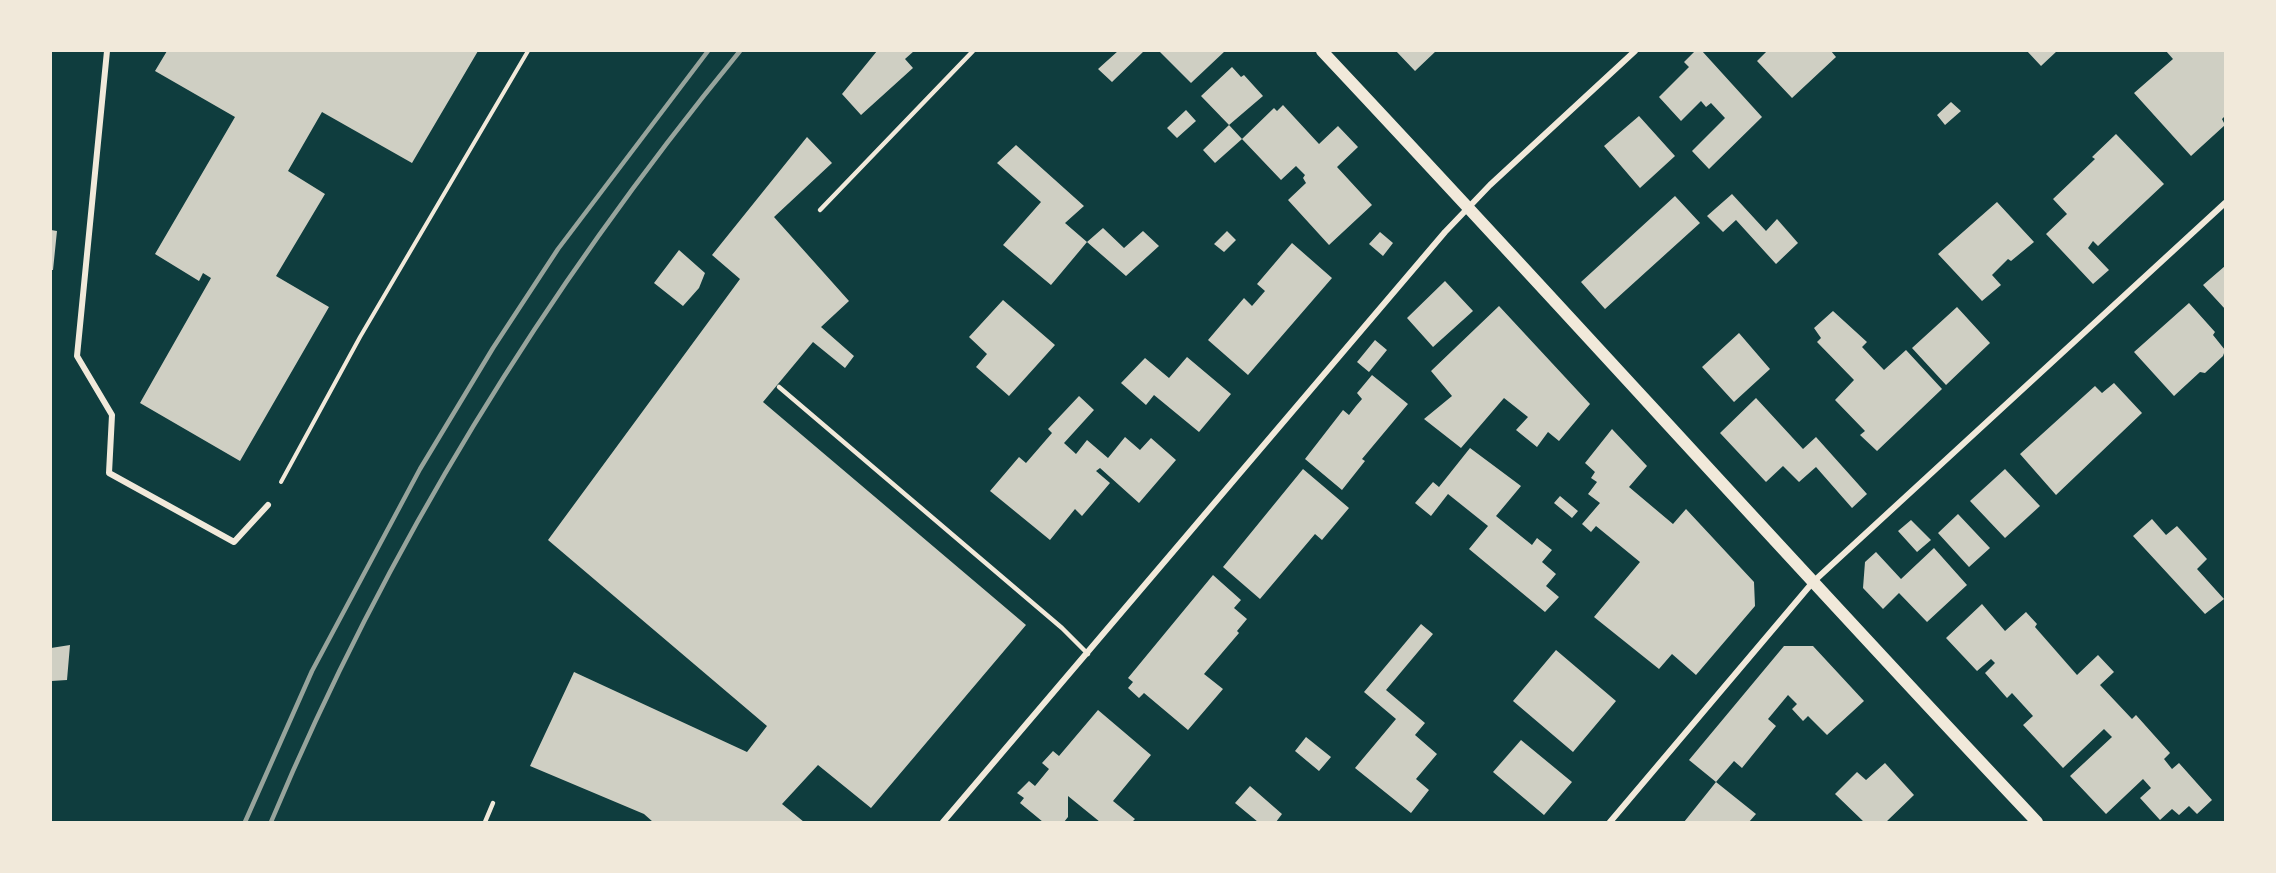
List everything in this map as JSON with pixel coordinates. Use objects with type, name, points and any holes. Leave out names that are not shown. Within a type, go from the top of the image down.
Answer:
[{"type":"main road","points":[[1322,51],[2037,822]]},
{"type":"street","points":[[107,51],[77,356],[112,415],[109,473],[234,542],[268,505]]},
{"type":"street","points":[[943,822],[1445,232],[1490,185],[1635,51]]},
{"type":"street","points":[[1611,822],[1813,582],[2225,202]]},
{"type":"lane","points":[[820,210],[973,51]]},
{"type":"lane","points":[[779,387],[1062,628],[1088,654]]},
{"type":"lane","points":[[485,822],[493,803]]},
{"type":"path","points":[[268,505],[360,337],[528,51]]},
{"type":"building","points":[[167,51],[478,51],[412,163],[322,112],[288,171],[325,194],[276,276],[329,307],[240,461],[140,403],[211,278],[203,273],[199,281],[155,254],[235,117],[155,71]]},
{"type":"building","points":[[877,51],[914,51],[905,59],[913,68],[861,115],[842,94]]},
{"type":"building","points":[[1118,51],[1144,51],[1112,82],[1098,69]]},
{"type":"building","points":[[1159,51],[1225,51],[1191,83]]},
{"type":"building","points":[[1396,51],[1436,51],[1415,71]]},
{"type":"building","points":[[1695,51],[1702,51],[1762,117],[1709,169],[1692,151],[1725,118],[1711,103],[1706,107],[1701,101],[1681,121],[1659,97],[1689,67],[1684,62]]},
{"type":"building","points":[[1767,51],[1831,51],[1836,57],[1792,98],[1757,61]]},
{"type":"building","points":[[2027,51],[2057,51],[2041,66]]},
{"type":"building","points":[[2166,51],[2225,51],[2225,116],[2222,119],[2225,125],[2191,156],[2134,93],[2173,59]]},
{"type":"building","points":[[1232,67],[1241,77],[1244,75],[1263,96],[1229,125],[1201,96]]},
{"type":"building","points":[[1951,102],[1961,111],[1945,125],[1937,115]]},
{"type":"building","points":[[1283,105],[1319,144],[1338,126],[1358,147],[1337,167],[1372,205],[1329,245],[1288,200],[1306,183],[1303,178],[1305,175],[1296,166],[1281,180],[1242,139],[1274,108],[1277,111]]},
{"type":"building","points":[[1186,110],[1196,121],[1177,138],[1167,128]]},
{"type":"building","points":[[1639,116],[1675,156],[1640,188],[1604,146]]},
{"type":"building","points":[[1229,125],[1242,139],[1215,163],[1203,150]]},
{"type":"building","points":[[2116,134],[2164,184],[2098,246],[2093,241],[2088,248],[2109,270],[2093,284],[2046,234],[2067,214],[2053,199],[2095,159],[2092,157]]},
{"type":"building","points":[[807,137],[832,163],[774,217],[849,301],[821,327],[854,356],[845,368],[813,342],[763,402],[1026,625],[871,808],[818,765],[782,804],[804,822],[653,822],[644,814],[530,766],[574,672],[747,752],[767,726],[548,540],[740,279],[712,255]]},
{"type":"building","points":[[1016,145],[1084,206],[1065,223],[1087,242],[1051,285],[1003,245],[1041,202],[997,163]]},
{"type":"building","points":[[1732,194],[1766,231],[1777,219],[1798,243],[1776,264],[1736,220],[1723,232],[1707,216]]},
{"type":"building","points":[[1675,196],[1700,223],[1605,309],[1581,282]]},
{"type":"building","points":[[1997,202],[2034,242],[2011,261],[2008,259],[1992,275],[2001,285],[1982,301],[1938,254]]},
{"type":"building","points":[[1103,228],[1124,248],[1143,231],[1159,246],[1126,276],[1087,242]]},
{"type":"building","points":[[51,230],[57,231],[53,270],[51,270]]},
{"type":"building","points":[[1227,231],[1236,240],[1224,252],[1214,244]]},
{"type":"building","points":[[1380,232],[1393,243],[1383,256],[1369,244]]},
{"type":"building","points":[[1292,243],[1332,278],[1248,375],[1208,340],[1244,298],[1252,306],[1265,291],[1257,284]]},
{"type":"building","points":[[679,250],[705,273],[699,288],[683,306],[654,283]]},
{"type":"building","points":[[2225,266],[2225,309],[2203,285]]},
{"type":"building","points":[[1445,281],[1473,311],[1433,347],[1407,318]]},
{"type":"building","points":[[1003,300],[1055,345],[1009,396],[976,367],[987,354],[969,337]]},
{"type":"building","points":[[2189,303],[2215,332],[2213,335],[2225,350],[2223,356],[2205,373],[2200,372],[2174,396],[2134,352]]},
{"type":"building","points":[[1499,306],[1590,404],[1559,441],[1548,432],[1537,447],[1516,430],[1528,417],[1504,398],[1461,448],[1424,419],[1452,396],[1431,371]]},
{"type":"building","points":[[1957,307],[1990,343],[1946,385],[1912,348]]},
{"type":"building","points":[[1833,311],[1867,342],[1862,347],[1884,370],[1906,350],[1942,389],[1877,451],[1860,435],[1865,431],[1835,400],[1854,380],[1817,342],[1821,338],[1814,328]]},
{"type":"building","points":[[1739,333],[1770,369],[1734,402],[1702,367]]},
{"type":"building","points":[[1375,340],[1387,350],[1369,372],[1357,362]]},
{"type":"building","points":[[1187,357],[1231,394],[1199,432],[1154,395],[1146,405],[1121,383],[1145,358],[1169,378]]},
{"type":"building","points":[[1372,375],[1408,404],[1362,459],[1365,461],[1342,490],[1305,459],[1343,410],[1349,415],[1362,399],[1357,393]]},
{"type":"building","points":[[2114,383],[2142,413],[2056,495],[2020,454],[2095,386],[2102,393]]},
{"type":"building","points":[[1079,396],[1094,410],[1064,443],[1076,454],[1087,440],[1108,458],[1125,437],[1140,450],[1151,438],[1176,460],[1139,503],[1100,468],[1096,471],[1110,483],[1082,516],[1075,509],[1050,540],[990,491],[1019,457],[1026,463],[1052,433],[1048,429]]},
{"type":"building","points":[[1756,398],[1803,449],[1816,437],[1867,494],[1852,508],[1816,467],[1799,482],[1783,466],[1766,482],[1720,433]]},
{"type":"building","points":[[1612,429],[1647,466],[1629,487],[1673,524],[1686,509],[1754,582],[1755,606],[1696,675],[1672,654],[1659,669],[1594,617],[1640,562],[1596,526],[1591,532],[1582,524],[1600,503],[1588,494],[1597,482],[1591,478],[1595,472],[1585,463]]},
{"type":"building","points":[[1470,448],[1521,486],[1496,516],[1532,545],[1537,538],[1552,550],[1542,562],[1556,574],[1546,586],[1559,597],[1545,612],[1469,549],[1488,526],[1448,494],[1431,516],[1415,503],[1433,482],[1439,487]]},
{"type":"building","points":[[1303,469],[1349,508],[1322,540],[1315,534],[1260,599],[1223,567]]},
{"type":"building","points":[[2005,469],[2040,506],[2005,538],[1970,501]]},
{"type":"building","points":[[1560,496],[1578,511],[1572,518],[1554,503]]},
{"type":"building","points":[[1958,514],[1990,548],[1969,567],[1938,533]]},
{"type":"building","points":[[2152,519],[2166,535],[2177,526],[2207,559],[2197,569],[2224,599],[2205,614],[2133,536]]},
{"type":"building","points":[[1911,520],[1931,540],[1917,552],[1898,531]]},
{"type":"building","points":[[1934,548],[1967,585],[1927,622],[1899,593],[1883,609],[1863,588],[1865,562],[1876,552],[1901,579]]},
{"type":"building","points":[[1213,575],[1241,600],[1234,608],[1247,619],[1237,631],[1239,633],[1204,674],[1223,689],[1188,730],[1144,693],[1139,698],[1128,688],[1133,682],[1128,678]]},
{"type":"building","points":[[1982,604],[2005,631],[2026,612],[2037,624],[2035,627],[2077,675],[2098,655],[2114,672],[2100,685],[2132,719],[2136,715],[2170,753],[2164,759],[2172,769],[2179,763],[2212,800],[2197,814],[2189,806],[2179,815],[2172,809],[2160,820],[2140,798],[2151,788],[2143,779],[2106,814],[2070,776],[2112,737],[2104,729],[2063,768],[2023,725],[2033,716],[2012,693],[2007,698],[1985,673],[1995,663],[1991,659],[1977,671],[1946,638]]},
{"type":"building","points":[[1421,624],[1433,634],[1386,690],[1425,723],[1415,735],[1437,754],[1416,779],[1429,790],[1411,813],[1355,768],[1396,719],[1364,692]]},
{"type":"building","points":[[70,645],[67,680],[51,681],[51,648]]},
{"type":"building","points":[[1784,646],[1813,646],[1864,701],[1827,735],[1808,716],[1803,721],[1792,709],[1797,704],[1788,695],[1768,719],[1776,726],[1742,768],[1734,761],[1716,782],[1689,760]]},
{"type":"building","points":[[1556,650],[1616,701],[1573,752],[1513,701]]},
{"type":"building","points":[[1098,710],[1151,755],[1113,801],[1135,819],[1132,822],[1100,822],[1068,796],[1068,817],[1064,822],[1043,822],[1020,803],[1024,798],[1017,793],[1029,781],[1035,786],[1049,769],[1042,763],[1053,751],[1059,756]]},
{"type":"building","points":[[1306,737],[1331,757],[1319,771],[1295,751]]},
{"type":"building","points":[[1521,740],[1572,782],[1544,815],[1493,772]]},
{"type":"building","points":[[1885,763],[1914,795],[1886,822],[1864,822],[1835,794],[1857,772],[1866,780]]},
{"type":"building","points":[[1716,782],[1756,814],[1749,822],[1684,822]]},
{"type":"building","points":[[1250,786],[1282,814],[1276,822],[1258,822],[1235,803]]},
{"type":"railway","points":[[245,822],[312,671],[420,469],[493,348],[558,249],[708,51]]},
{"type":"railway","points":[[271,822],[317,718],[367,617],[420,517],[477,420],[538,324],[602,231],[740,51]]}]
